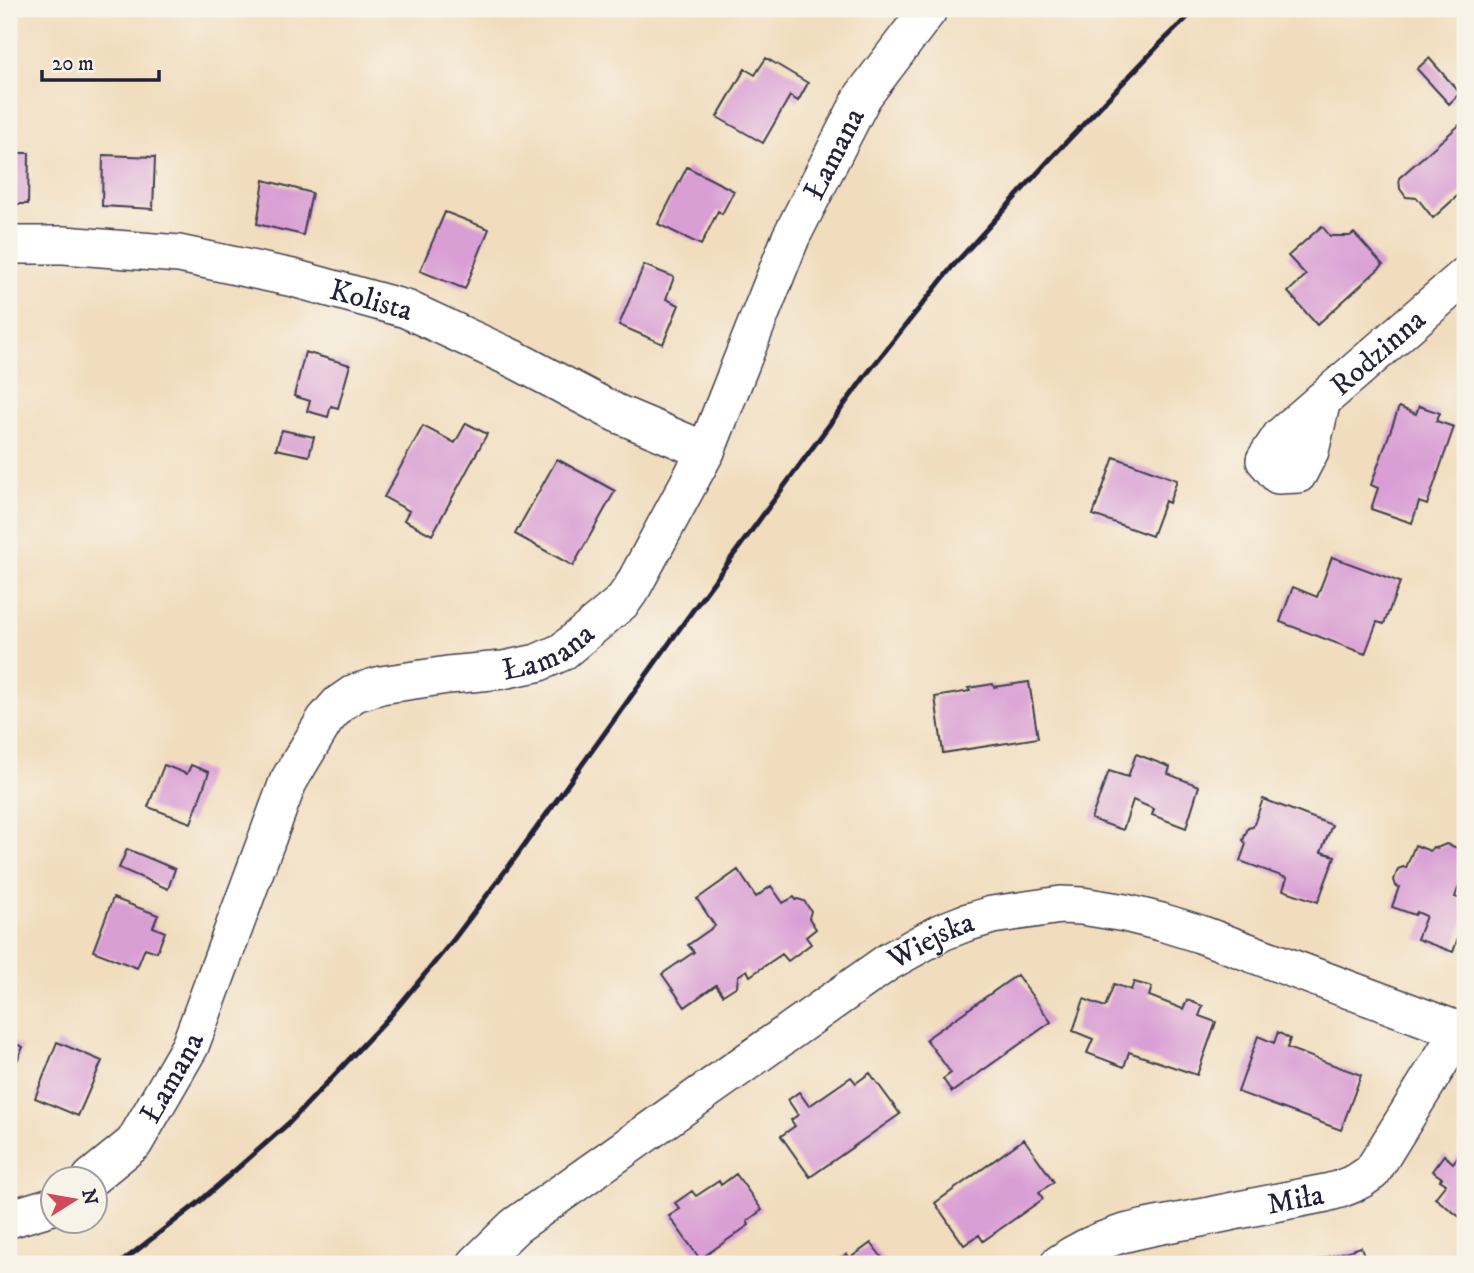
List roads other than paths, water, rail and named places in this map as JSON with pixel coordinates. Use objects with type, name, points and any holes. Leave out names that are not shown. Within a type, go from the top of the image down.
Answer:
[{"type":"street","name":"Łamana","points":[[108,1164],[134,1143],[190,1046],[288,782],[325,720],[339,704],[355,693],[381,685],[503,670],[537,663],[562,652],[622,602],[632,588],[706,451],[792,237],[863,96],[929,9]]},
{"type":"street","name":"Kolista","points":[[9,245],[64,245],[179,254],[293,278],[406,309],[516,360],[616,413],[706,451]]},
{"type":"street","name":"Rodzinna","points":[[1322,400],[1465,276]]},
{"type":"street","name":"Wiejska","points":[[476,1264],[515,1226],[888,962],[942,932],[992,915],[1060,905],[1125,913],[1200,934],[1462,1032]]},
{"type":"street","name":"Miła","points":[[1059,1264],[1094,1243],[1128,1231],[1326,1193],[1359,1182],[1372,1172],[1462,1032]]},
{"type":"street","points":[[9,1219],[38,1210]]},
{"type":"railway","points":[[119,1264],[198,1203],[290,1122],[391,1015],[454,939],[515,858],[866,375],[952,267],[1052,157],[1196,9]]}]
